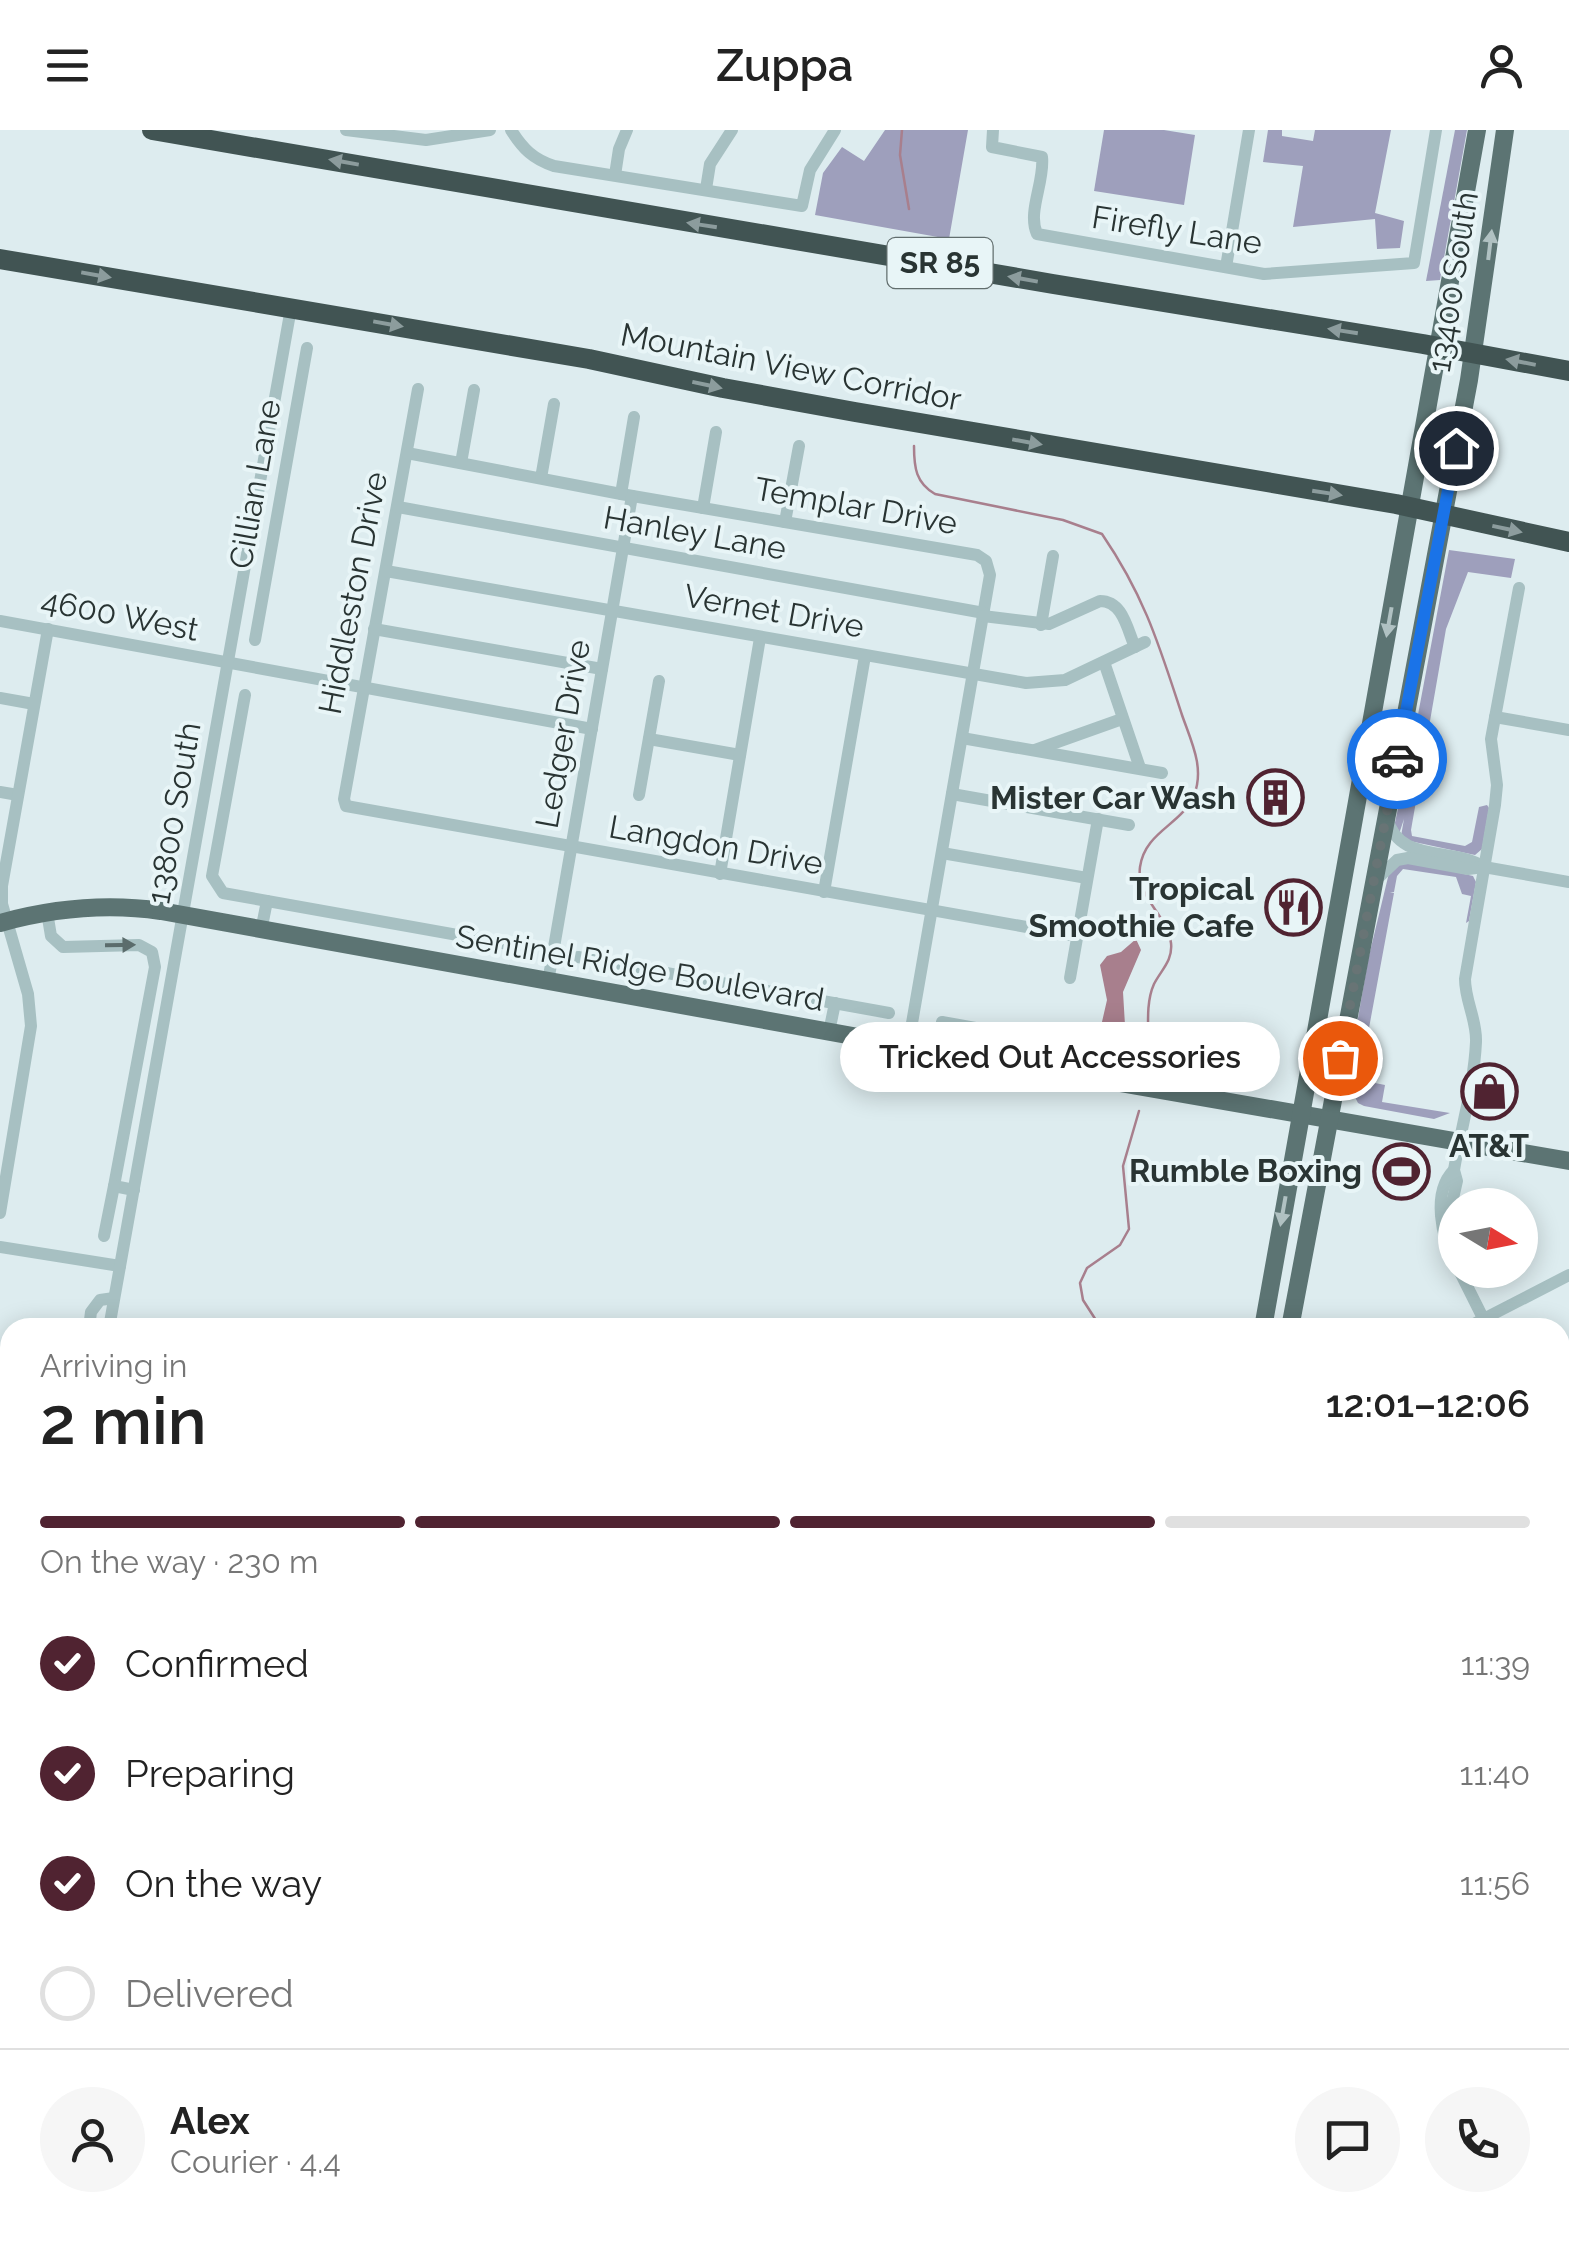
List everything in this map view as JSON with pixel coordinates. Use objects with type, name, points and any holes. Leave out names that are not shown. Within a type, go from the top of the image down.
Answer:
[{"type":"highway","name":"SR 85","points":[[152,130],[230,136],[471,186],[1440,347],[1569,372]]},
{"type":"highway","name":"Mountain View Corridor","points":[[0,258],[589,359],[855,412],[1410,508],[1569,542]]},
{"type":"main road","name":"13400 South","points":[[1265,1318],[1477,130]]},
{"type":"main road","name":"13400 South","points":[[1292,1318],[1444,515],[1473,353],[1505,130]]},
{"type":"main road","name":"Sentinel Ridge Boulevard","points":[[3,922],[47,912],[124,907],[184,916],[984,1060],[1569,1160]]},
{"type":"street","points":[[346,130],[426,140],[490,130]]},
{"type":"street","points":[[512,130],[536,160],[802,206],[810,170],[835,130]]},
{"type":"street","points":[[614,175],[627,130]]},
{"type":"street","points":[[706,189],[710,164],[732,130]]},
{"type":"street","name":"Firefly Lane","points":[[993,130],[992,147],[1042,157],[1044,170],[1033,225],[1037,234],[1264,274],[1414,262],[1436,130]]},
{"type":"street","points":[[1226,268],[1249,130]]},
{"type":"street","name":"13800 South","points":[[111,1318],[292,308]]},
{"type":"street","name":"Cillian Lane","points":[[255,640],[307,348]]},
{"type":"street","name":"Cillian Lane","points":[[278,382],[301,387]]},
{"type":"street","name":"Hiddleston Drive","points":[[346,806],[362,689],[418,390]]},
{"type":"street","points":[[461,463],[474,390]]},
{"type":"street","points":[[541,478],[554,404]]},
{"type":"street","name":"Ledger Drive","points":[[548,982],[623,548],[634,418]]},
{"type":"street","points":[[703,508],[716,432]]},
{"type":"street","points":[[786,522],[798,446]]},
{"type":"street","name":"Templar Drive","points":[[408,453],[980,556],[988,564],[990,575],[908,1046]]},
{"type":"street","name":"Hanley Lane","points":[[398,507],[1041,625],[1109,601],[1118,608],[1140,645]]},
{"type":"street","points":[[1041,625],[1053,556]]},
{"type":"street","name":"Vernet Drive","points":[[386,571],[865,656],[1048,683],[1140,645]]},
{"type":"street","name":"Cillian Lane","points":[[242,587],[264,590]]},
{"type":"street","points":[[1455,1188],[1454,1170],[1476,1042],[1465,979],[1496,791],[1491,744],[1519,588]]},
{"type":"street","name":"4600 West","points":[[0,621],[592,728]]},
{"type":"street","points":[[0,1213],[31,1026],[28,994],[3,922],[2,886],[48,629]]},
{"type":"street","points":[[374,629],[602,669]]},
{"type":"street","points":[[720,874],[760,638]]},
{"type":"street","points":[[824,892],[865,656]]},
{"type":"street","points":[[1104,662],[1140,768]]},
{"type":"street","points":[[640,796],[659,680]]},
{"type":"street","points":[[245,695],[212,876],[223,893],[524,947]]},
{"type":"street","points":[[0,698],[34,704]]},
{"type":"street","points":[[1495,717],[1569,730]]},
{"type":"street","points":[[1033,750],[1122,719]]},
{"type":"street","points":[[962,738],[1162,773]]},
{"type":"street","points":[[649,739],[740,755]]},
{"type":"street","points":[[215,742],[236,745]]},
{"type":"street","points":[[0,792],[18,795]]},
{"type":"street","points":[[952,794],[1129,824]]},
{"type":"street","name":"Langdon Drive","points":[[346,806],[1078,936]]},
{"type":"street","points":[[1386,812],[1391,833],[1399,842],[1470,858],[1484,866],[1569,882]]},
{"type":"street","points":[[1070,978],[1098,819]]},
{"type":"street","points":[[199,830],[220,833]]},
{"type":"street","points":[[942,852],[1088,878]]},
{"type":"street","points":[[1371,886],[1389,866],[1403,858],[1468,869],[1484,866]]},
{"type":"street","points":[[261,931],[267,901]]},
{"type":"street","points":[[47,912],[51,936],[64,946],[139,944],[152,952],[155,966],[104,1236]]},
{"type":"street","points":[[470,968],[474,938]]},
{"type":"street","points":[[578,957],[888,1012]]},
{"type":"street","points":[[625,996],[630,967]]},
{"type":"street","points":[[830,1032],[835,1003]]},
{"type":"street","points":[[942,1022],[1083,1047],[1090,1052],[1088,1078]]},
{"type":"street","points":[[984,1060],[989,1030]]},
{"type":"street","points":[[114,1186],[134,1190]]},
{"type":"street","points":[[0,1247],[120,1266]]},
{"type":"street","points":[[1495,1318],[1569,1276]]},
{"type":"street","points":[[1468,1288],[1483,1318]]},
{"type":"street","points":[[90,1318],[100,1300],[114,1298]]},
{"type":"shaded area","points":[[885,130],[968,130],[949,239],[815,215],[823,173],[842,147],[864,161]]},
{"type":"shaded area","points":[[1104,130],[1164,130],[1195,135],[1184,205],[1094,191]]},
{"type":"shaded area","points":[[1268,130],[1282,130],[1282,136],[1313,141],[1315,130],[1391,130],[1375,213],[1404,221],[1400,248],[1377,249],[1375,219],[1293,227],[1303,166],[1263,162]]},
{"type":"shaded area","points":[[1455,130],[1467,130],[1440,280],[1426,281]]},
{"type":"shaded area","points":[[1449,550],[1515,559],[1511,578],[1468,572],[1446,629],[1411,830],[1412,836],[1465,846],[1472,842],[1479,807],[1487,805],[1482,849],[1475,855],[1405,840],[1401,836],[1404,819],[1398,837],[1394,827],[1407,768],[1411,768],[1413,758],[1410,757]]},
{"type":"shaded area","points":[[1407,861],[1473,876],[1476,882],[1469,921],[1466,923],[1471,896],[1462,894],[1456,877],[1403,869],[1397,876],[1394,892],[1390,892],[1394,893],[1366,1028],[1360,1080],[1385,1085],[1382,1102],[1450,1113],[1434,1119],[1364,1106],[1346,1088],[1368,960],[1389,873],[1397,864]]},
{"type":"shaded area","points":[[1136,939],[1141,950],[1123,992],[1125,1025],[1120,1047],[1109,1048],[1099,1035],[1107,1000],[1100,965],[1107,956],[1121,952]]},
{"type":"waterway","points":[[902,130],[900,155],[909,209]]},
{"type":"waterway","points":[[914,446],[917,474],[935,494],[1063,520],[1102,534],[1140,600],[1158,644],[1193,745],[1198,775],[1188,805],[1149,845],[1140,867],[1143,888],[1171,943],[1168,960],[1149,1002],[1148,1060]]},
{"type":"waterway","points":[[1095,1318],[1083,1300],[1080,1283],[1087,1268],[1120,1245],[1129,1229],[1123,1166],[1139,1111]]},
{"type":"way so far","points":[[1340,1058],[1397,759]]},
{"type":"place","name":"Mister Car Wash","points":[[1275,798]]},
{"type":"place","name":"Tropical Smoothie Cafe","points":[[1293,907]]},
{"type":"place","name":"Tricked Out Accessories","points":[[1340,1058]]},
{"type":"place","name":"AT&T","points":[[1489,1092]]},
{"type":"place","name":"Rumble Boxing","points":[[1401,1171]]},
{"type":"route","points":[[1397,759],[1456,448]]}]
